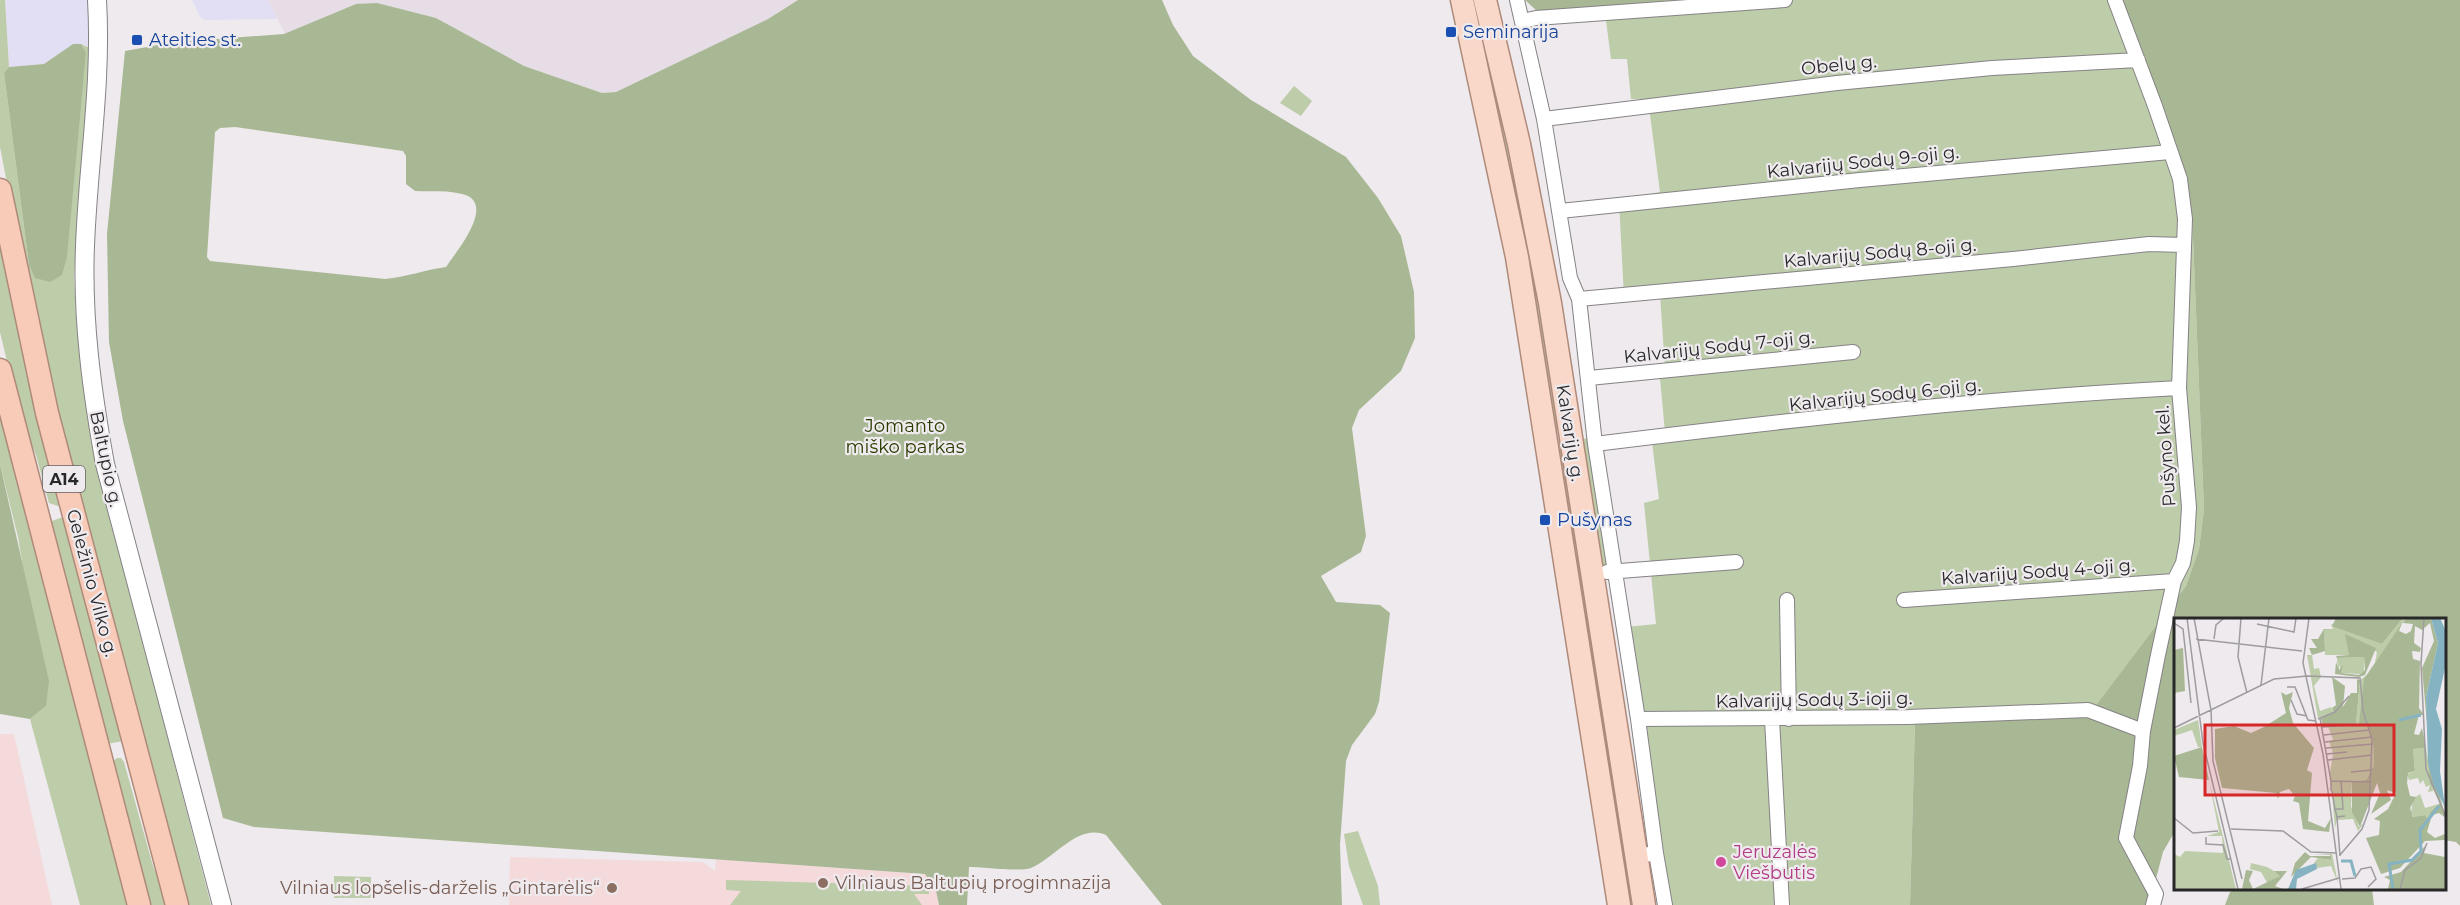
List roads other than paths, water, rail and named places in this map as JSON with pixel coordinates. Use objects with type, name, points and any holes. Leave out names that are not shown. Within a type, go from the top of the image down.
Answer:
[{"type":"highway","name":"Geležinio Vilko g.","points":[[0,190],[25,315],[70,501],[177,905]]},
{"type":"highway","name":"Geležinio Vilko g.","points":[[0,370],[139,905]]},
{"type":"highway","points":[[35,508],[48,514],[56,513],[65,509],[70,501]]},
{"type":"highway","points":[[104,771],[109,757],[115,753],[127,754],[140,765]]},
{"type":"main road","name":"Kalvarijų g.","points":[[1462,0],[1519,267],[1619,905]]},
{"type":"main road","name":"Kalvarijų g.","points":[[1485,0],[1519,144],[1603,573],[1606,664],[1646,854],[1644,905]]},
{"type":"main road","points":[[1583,668],[1606,664]]},
{"type":"street","name":"Baltupio g.","points":[[97,0],[99,62],[85,249],[88,359],[95,412],[105,464],[222,905]]},
{"type":"street","points":[[1517,0],[1544,119],[1570,278],[1579,299],[1595,444],[1603,573],[1638,719],[1646,854],[1665,905]]},
{"type":"street","points":[[1523,21],[1536,18],[1785,0]]},
{"type":"street","name":"Pušyno kel.","points":[[2115,0],[2170,152],[2181,187],[2185,219],[2179,388],[2189,507],[2187,541],[2183,562],[2174,581],[2144,730],[2140,766],[2126,838],[2156,894],[2153,905]]},
{"type":"street","name":"Obelų g.","points":[[1544,119],[1837,83],[1992,68],[2138,60]]},
{"type":"street","name":"Kalvarijų Sodų 9-oji g.","points":[[1560,211],[1872,179],[2170,152]]},
{"type":"street","name":"Kalvarijų Sodų 8-oji g.","points":[[1579,299],[2013,259],[2148,244],[2184,245]]},
{"type":"street","name":"Kalvarijų Sodų 7-oji g.","points":[[1589,378],[1852,352]]},
{"type":"street","name":"Kalvarijų Sodų 6-oji g.","points":[[1595,444],[2023,399],[2179,388]]},
{"type":"street","points":[[1603,573],[1736,562]]},
{"type":"street","name":"Kalvarijų Sodų 4-oji g.","points":[[1904,600],[2174,581]]},
{"type":"street","points":[[1787,600],[1789,719]]},
{"type":"street","name":"Kalvarijų Sodų 3-ioji g.","points":[[1638,719],[1789,719],[2088,710],[2144,730]]},
{"type":"street","points":[[1772,719],[1782,905]]},
{"type":"place","name":"Seminarija","points":[[1451,32]]},
{"type":"place","name":"Ateities st.","points":[[137,40]]},
{"type":"place","name":"Pušynas","points":[[1545,520]]},
{"type":"place","name":"Jeruzalės Viešbutis","points":[[1721,862]]},
{"type":"place","name":"Vilniaus Baltupių progimnazija","points":[[823,883]]},
{"type":"place","name":"Vilniaus lopšelis-darželis „Gintarėlis“","points":[[612,888]]},
{"type":"park label","name":"Jomanto miško parkas","points":[[905,436]]}]
